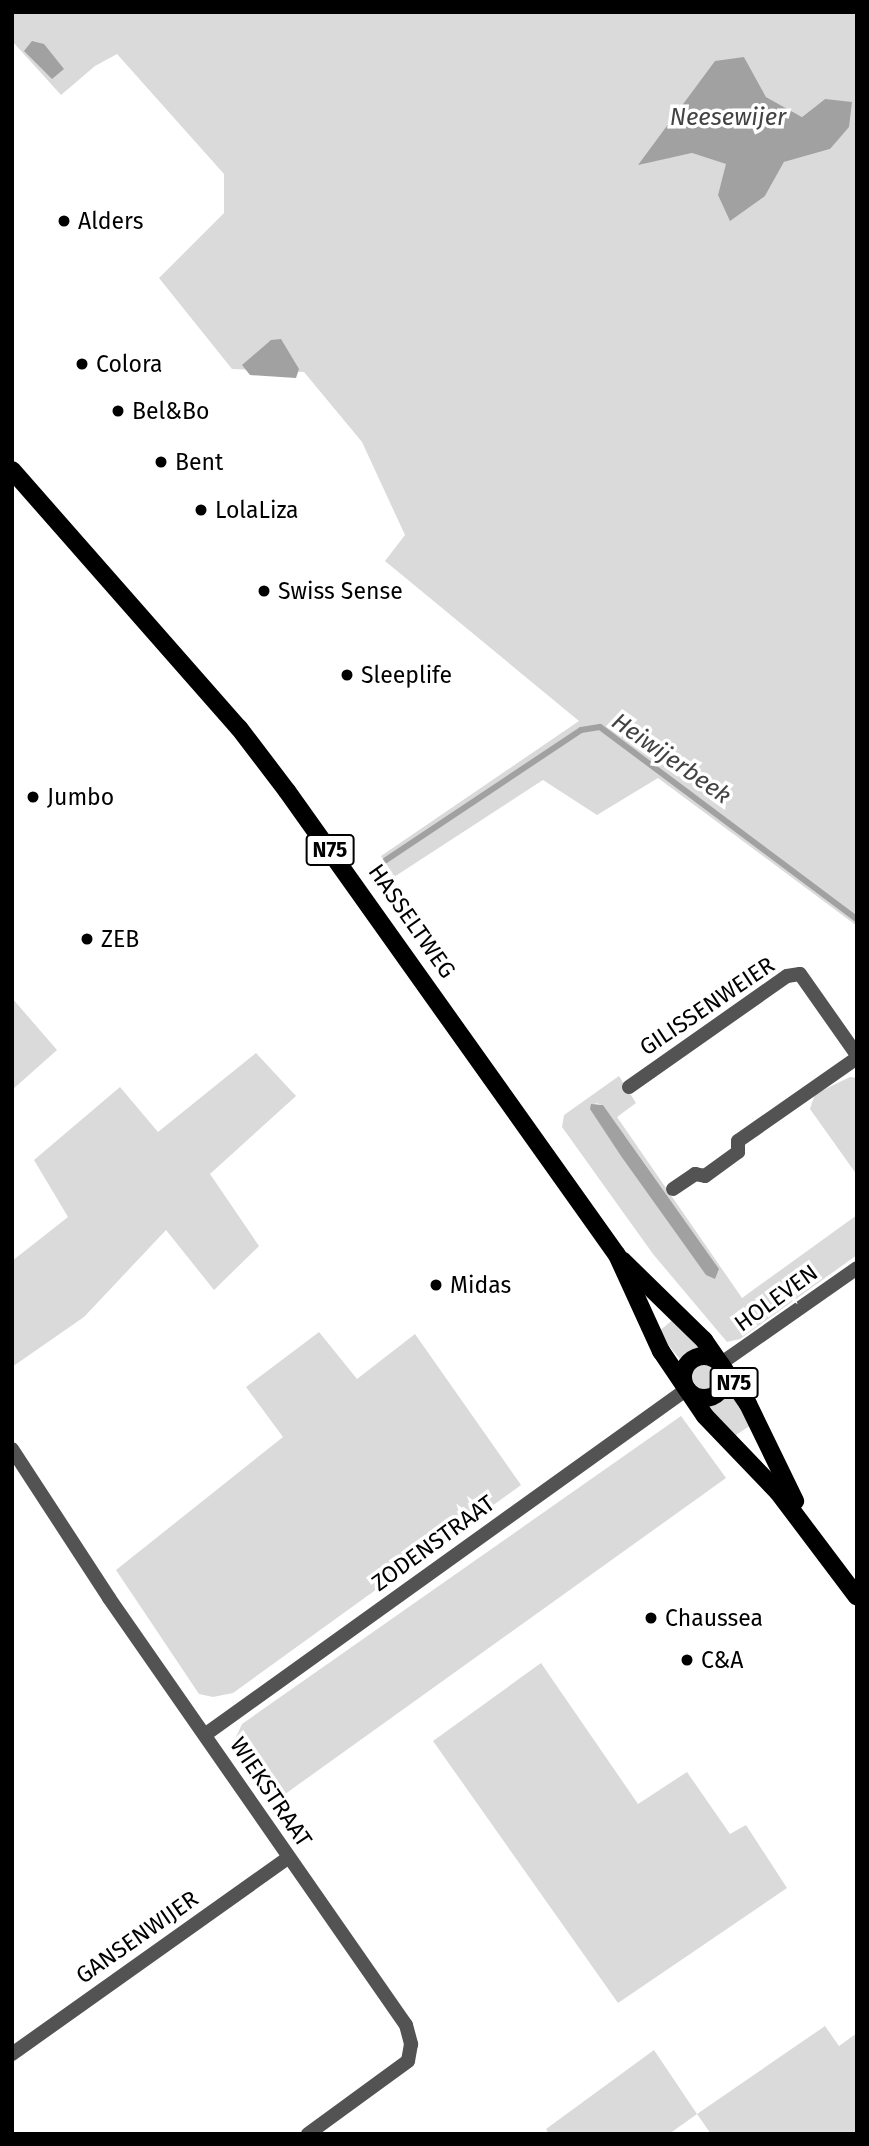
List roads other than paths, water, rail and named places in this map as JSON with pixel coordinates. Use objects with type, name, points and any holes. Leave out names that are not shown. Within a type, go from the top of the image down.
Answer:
[{"type":"main road","name":"HASSELTWEG","points":[[12,470],[255,749],[617,1255],[661,1351],[705,1416],[815,1538],[857,1597]]},
{"type":"main road","name":"HASSELTWEG","points":[[617,1255],[694,1327],[748,1404],[815,1538]]},
{"type":"main road","name":"N75","points":[[707,1357],[720,1364],[725,1380],[716,1394],[700,1398],[687,1388],[684,1373],[692,1360],[707,1357]]},
{"type":"street","name":"GILISSENWEIER","points":[[629,1087],[787,976],[800,974],[857,1057],[738,1141],[738,1153],[705,1176],[695,1174],[673,1189]]},
{"type":"street","name":"HOLEVEN","points":[[720,1364],[857,1268]]},
{"type":"street","name":"ZODENSTRAAT","points":[[206,1734],[687,1388]]},
{"type":"street","name":"WIEKSTRAAT","points":[[12,1449],[109,1598],[406,2025],[411,2044],[408,2061],[308,2134]]},
{"type":"street","name":"GANSENWIJER","points":[[12,2053],[288,1858]]},
{"type":"water","points":[[32,41],[44,44],[64,69],[52,79],[24,51]]},
{"type":"water","name":"Neesewijer","points":[[744,57],[766,97],[802,117],[825,99],[852,102],[849,127],[830,149],[784,162],[765,196],[730,221],[718,195],[726,164],[692,153],[638,165],[715,61]]},
{"type":"water","points":[[281,339],[299,369],[296,378],[250,375],[242,365],[271,340]]},
{"type":"water","points":[[591,1104],[603,1105],[719,1269],[715,1279],[706,1275],[621,1156],[590,1109]]},
{"type":"waterway","name":"Heiwijerbeek","points":[[386,860],[581,730],[600,727],[857,919]]},
{"type":"place","name":"Alders","points":[[64,221]]},
{"type":"place","name":"Colora","points":[[82,364]]},
{"type":"place","name":"Bel&Bo","points":[[118,411]]},
{"type":"place","name":"Bent","points":[[161,462]]},
{"type":"place","name":"LolaLiza","points":[[201,510]]},
{"type":"place","name":"Swiss Sense","points":[[264,591]]},
{"type":"place","name":"Sleeplife","points":[[347,675]]},
{"type":"place","name":"Jumbo","points":[[33,797]]},
{"type":"place","name":"ZEB","points":[[87,939]]},
{"type":"place","name":"Midas","points":[[436,1285]]},
{"type":"place","name":"Chaussea","points":[[651,1618]]},
{"type":"place","name":"C&A","points":[[687,1660]]}]
